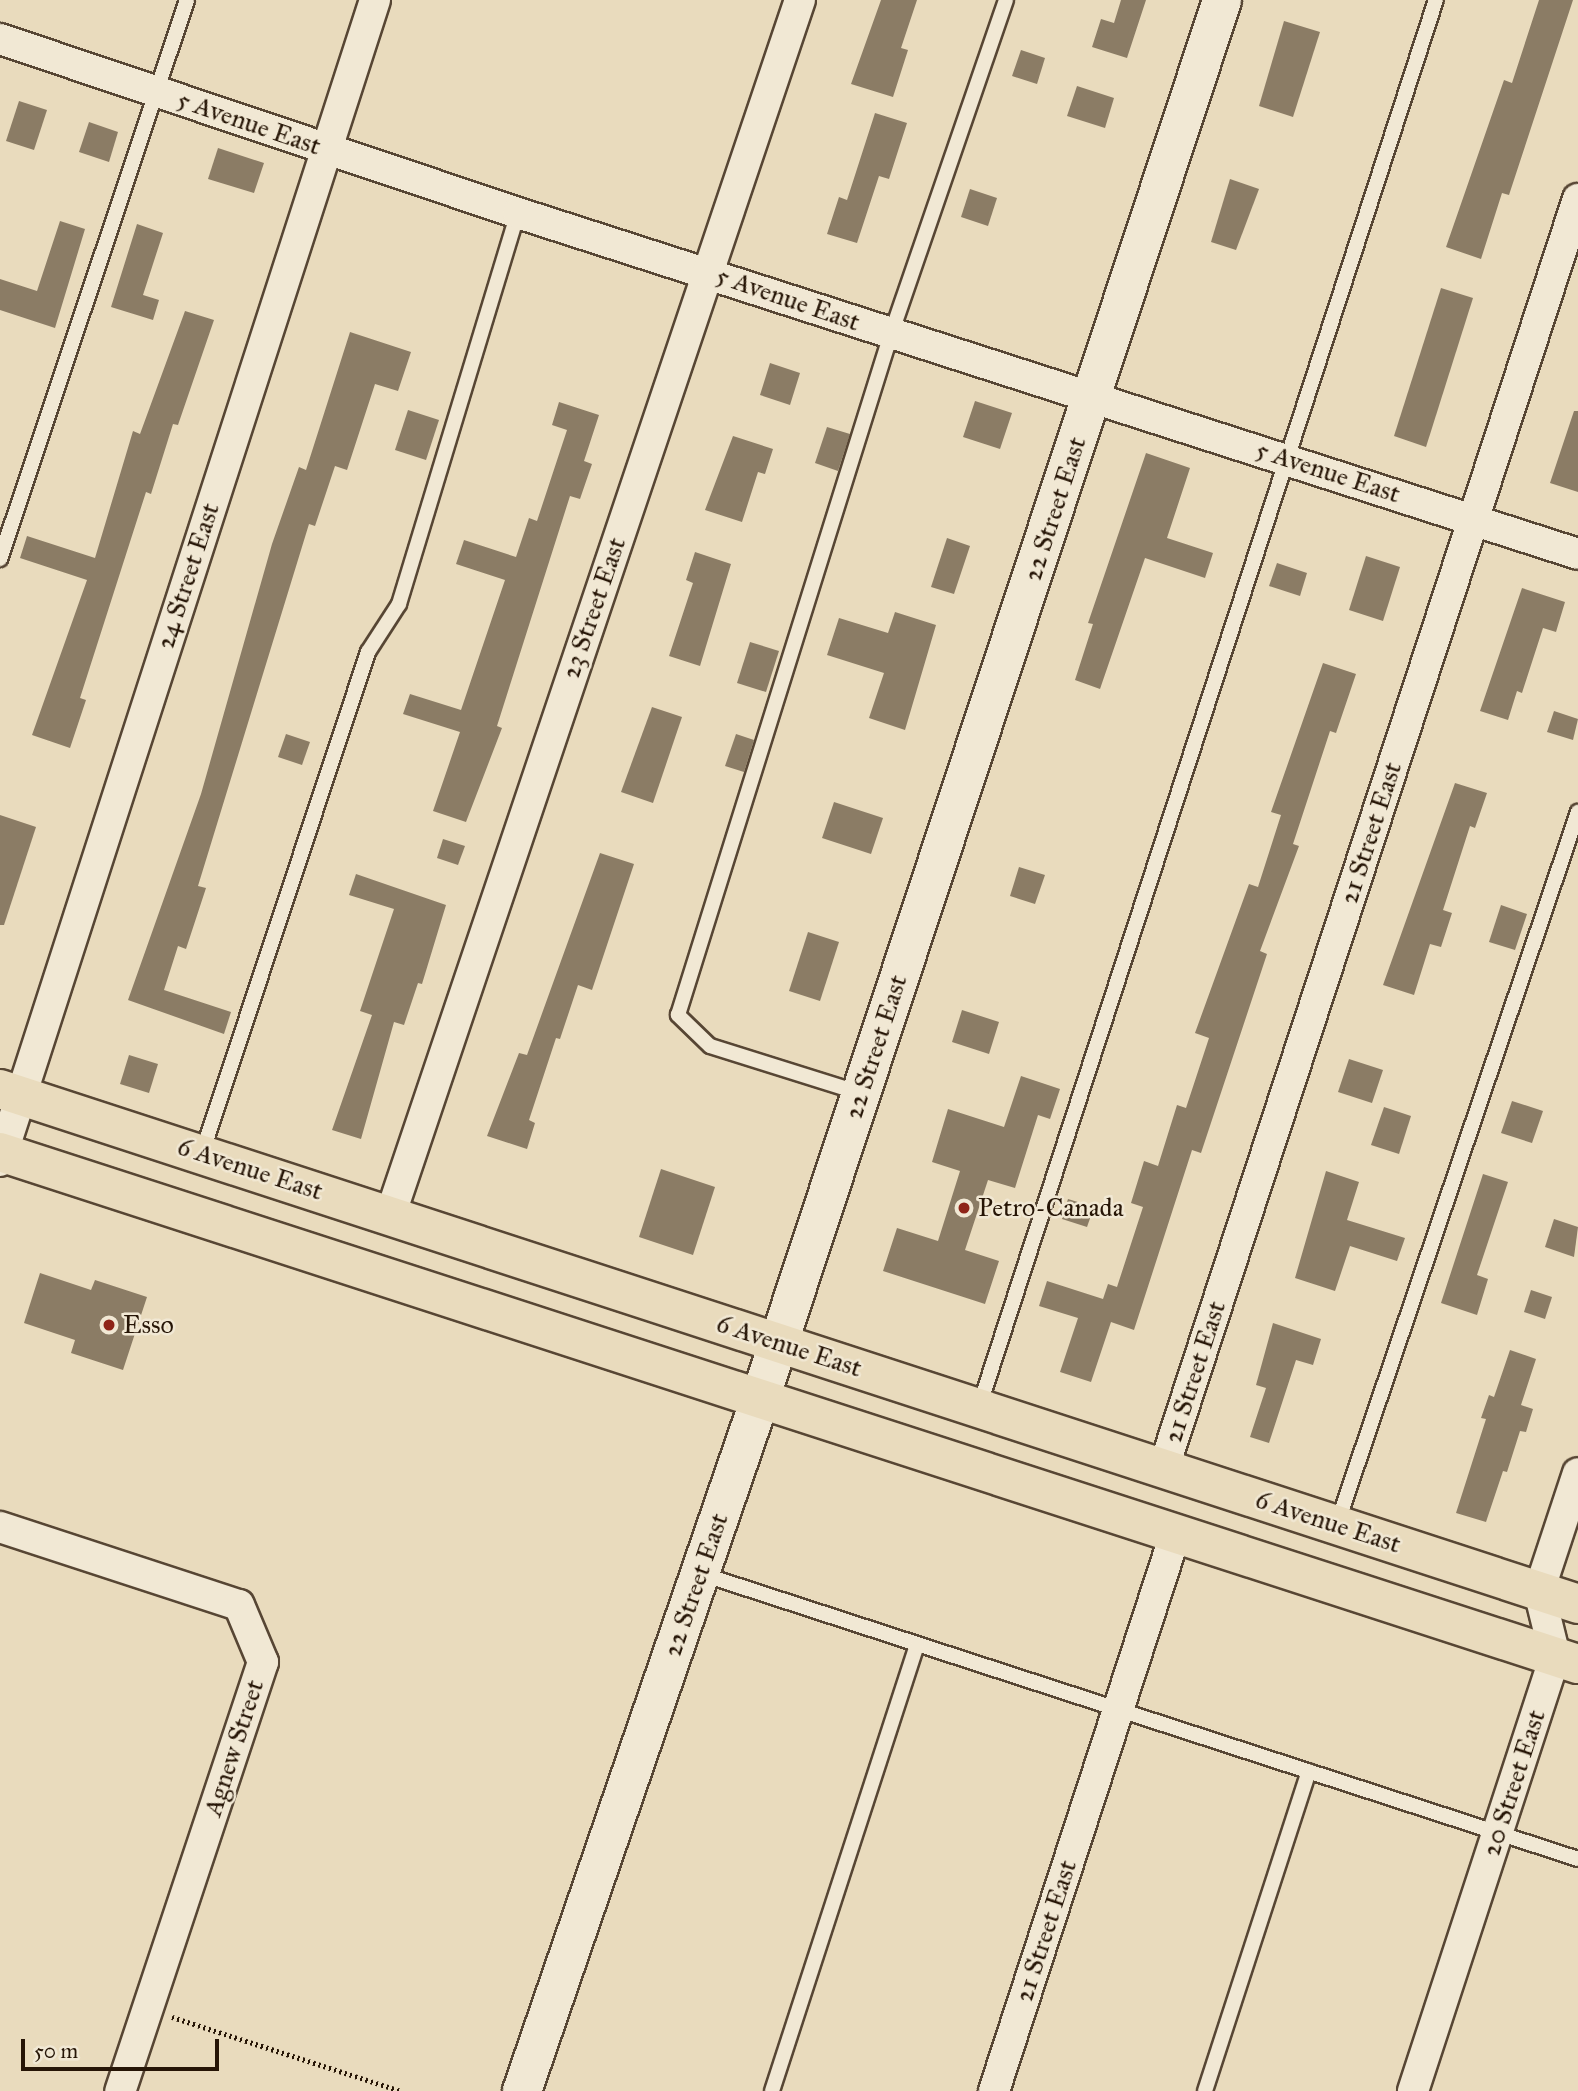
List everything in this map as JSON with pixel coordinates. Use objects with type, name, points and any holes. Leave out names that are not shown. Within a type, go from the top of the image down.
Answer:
[{"type":"main road","name":"6 Avenue East","points":[[10,1093],[202,1153],[1578,1604]]},
{"type":"main road","points":[[1,1155],[1567,1660]]},
{"type":"street","name":"24 Street East","points":[[1,1155],[10,1093],[375,0]]},
{"type":"street","name":"23 Street East","points":[[390,1216],[800,0]]},
{"type":"street","name":"22 Street East","points":[[522,2091],[760,1399],[1222,0]]},
{"type":"street","name":"5 Avenue East","points":[[0,39],[518,213],[707,272],[891,334],[1285,457],[1578,554]]},
{"type":"street","name":"21 Street East","points":[[1164,1467],[1578,199]]},
{"type":"street","points":[[1567,1660],[1539,1591],[1578,1473]]},
{"type":"street","name":"Agnew Street","points":[[0,1527],[239,1605],[263,1662],[120,2091]]},
{"type":"street","name":"21 Street East","points":[[994,2091],[1176,1532]]},
{"type":"street","name":"20 Street East","points":[[1413,2091],[1498,1832],[1567,1660]]},
{"type":"lane","points":[[0,559],[187,0]]},
{"type":"lane","points":[[861,1093],[710,1046],[678,1015],[891,334],[1006,0]]},
{"type":"lane","points":[[978,1408],[1285,457],[1436,0]]},
{"type":"lane","points":[[202,1153],[368,652],[399,604],[518,213]]},
{"type":"lane","points":[[1336,1525],[1578,812]]},
{"type":"lane","points":[[701,1574],[1118,1707],[1578,1859]]},
{"type":"lane","points":[[772,2091],[917,1645]]},
{"type":"lane","points":[[1205,2091],[1308,1771]]},
{"type":"path","points":[[148,2009],[401,2091]]},
{"type":"building","points":[[881,0],[917,0],[901,48],[908,50],[893,97],[851,84]]},
{"type":"building","points":[[1121,0],[1146,0],[1127,58],[1092,47],[1101,19],[1114,23]]},
{"type":"building","points":[[1539,0],[1573,0],[1509,195],[1502,193],[1481,259],[1446,247],[1504,80],[1512,83]]},
{"type":"building","points":[[1284,21],[1320,32],[1293,117],[1259,106]]},
{"type":"building","points":[[1021,50],[1045,58],[1037,84],[1012,76]]},
{"type":"building","points":[[1077,86],[1114,98],[1105,128],[1067,116]]},
{"type":"building","points":[[19,101],[47,110],[34,150],[6,141]]},
{"type":"building","points":[[875,113],[907,123],[889,179],[879,176],[857,243],[827,234],[839,197],[847,200]]},
{"type":"building","points":[[89,122],[118,132],[109,162],[79,152]]},
{"type":"building","points":[[218,148],[264,163],[254,193],[208,179]]},
{"type":"building","points":[[1230,179],[1259,189],[1236,250],[1211,242]]},
{"type":"building","points":[[970,189],[997,198],[988,226],[961,217]]},
{"type":"building","points":[[60,221],[85,229],[55,328],[0,310],[0,279],[37,291]]},
{"type":"building","points":[[137,224],[163,233],[143,295],[159,300],[153,320],[111,307]]},
{"type":"building","points":[[1441,288],[1473,298],[1426,447],[1394,436]]},
{"type":"building","points":[[185,311],[214,320],[178,425],[173,424],[151,494],[146,492],[80,698],[86,700],[70,748],[32,735],[87,580],[20,558],[27,536],[95,558],[133,431],[140,434]]},
{"type":"building","points":[[350,332],[411,352],[398,391],[375,384],[347,470],[335,466],[315,526],[309,524],[198,886],[206,888],[186,949],[178,946],[164,990],[231,1012],[224,1034],[128,1000],[201,794],[272,544],[299,467],[306,470]]},
{"type":"building","points":[[770,363],[800,373],[790,405],[760,395]]},
{"type":"building","points":[[975,401],[1012,413],[1000,449],[963,437]]},
{"type":"building","points":[[559,402],[599,415],[584,461],[592,464],[580,499],[570,496],[497,726],[502,728],[466,822],[433,811],[460,732],[403,714],[410,694],[461,710],[505,580],[456,564],[464,540],[516,557],[529,518],[537,521],[567,430],[552,425]]},
{"type":"building","points":[[408,410],[439,420],[426,460],[395,450]]},
{"type":"building","points":[[1574,411],[1578,411],[1578,492],[1550,483]]},
{"type":"building","points":[[827,427],[850,434],[838,471],[815,463]]},
{"type":"building","points":[[733,436],[773,449],[765,474],[758,472],[742,522],[705,510]]},
{"type":"building","points":[[1146,453],[1190,468],[1167,538],[1213,553],[1205,578],[1145,558],[1100,689],[1075,680],[1093,624],[1088,623]]},
{"type":"building","points":[[947,538],[970,546],[954,594],[931,587]]},
{"type":"building","points":[[695,552],[731,564],[700,666],[669,656],[693,583],[686,580]]},
{"type":"building","points":[[1366,556],[1400,567],[1383,621],[1349,610]]},
{"type":"building","points":[[1277,563],[1307,573],[1300,596],[1269,586]]},
{"type":"building","points":[[1522,588],[1565,602],[1556,632],[1543,628],[1522,693],[1517,691],[1508,720],[1480,711]]},
{"type":"building","points":[[895,612],[936,625],[905,730],[869,718],[884,673],[827,655],[839,618],[888,633]]},
{"type":"building","points":[[750,642],[779,651],[766,692],[737,683]]},
{"type":"building","points":[[1323,663],[1356,674],[1336,733],[1330,731],[1293,844],[1299,846],[1260,951],[1267,954],[1201,1153],[1192,1150],[1134,1330],[1111,1322],[1091,1382],[1060,1372],[1078,1318],[1039,1306],[1047,1281],[1103,1299],[1108,1284],[1117,1287],[1143,1207],[1131,1203],[1144,1161],[1158,1166],[1177,1105],[1186,1108],[1209,1038],[1195,1033],[1249,884],[1258,887],[1281,815],[1271,812]]},
{"type":"building","points":[[652,707],[682,717],[653,803],[621,792]]},
{"type":"building","points":[[1554,711],[1578,719],[1573,740],[1547,732]]},
{"type":"building","points":[[286,734],[310,742],[302,765],[278,757]]},
{"type":"building","points":[[736,734],[754,740],[744,772],[725,766]]},
{"type":"building","points":[[1455,783],[1487,793],[1475,828],[1470,826],[1443,910],[1452,913],[1441,947],[1430,944],[1414,995],[1383,985]]},
{"type":"building","points":[[834,802],[883,818],[871,854],[822,838]]},
{"type":"building","points":[[0,815],[36,827],[4,925],[0,925]]},
{"type":"building","points":[[443,839],[465,846],[458,865],[437,858]]},
{"type":"building","points":[[600,853],[634,864],[592,990],[578,985],[560,1039],[556,1038],[529,1120],[535,1123],[527,1149],[487,1136],[519,1053],[527,1055]]},
{"type":"building","points":[[1019,867],[1045,875],[1035,904],[1010,896]]},
{"type":"building","points":[[356,874],[446,905],[422,984],[418,983],[404,1025],[394,1022],[361,1139],[332,1130],[372,1015],[360,1011],[394,909],[349,895]]},
{"type":"building","points":[[1501,905],[1527,914],[1515,950],[1489,942]]},
{"type":"building","points":[[808,932],[839,942],[820,1001],[789,991]]},
{"type":"building","points":[[962,1010],[999,1022],[989,1054],[952,1042]]},
{"type":"building","points":[[129,1055],[158,1064],[149,1093],[120,1084]]},
{"type":"building","points":[[1349,1059],[1383,1070],[1372,1103],[1338,1092]]},
{"type":"building","name":"Petro-Canada","points":[[1021,1076],[1060,1089],[1050,1119],[1038,1115],[1015,1188],[988,1180],[965,1250],[999,1261],[985,1304],[883,1271],[897,1228],[938,1241],[960,1171],[932,1162],[948,1109],[1004,1127]]},
{"type":"building","points":[[1512,1101],[1543,1111],[1532,1143],[1501,1133]]},
{"type":"building","points":[[1384,1107],[1411,1116],[1399,1154],[1371,1145]]},
{"type":"building","points":[[661,1169],[715,1187],[693,1255],[639,1237]]},
{"type":"building","points":[[1326,1171],[1359,1182],[1347,1220],[1405,1238],[1397,1261],[1350,1246],[1335,1291],[1295,1278]]},
{"type":"building","points":[[1483,1174],[1508,1182],[1477,1275],[1488,1279],[1477,1315],[1441,1303]]},
{"type":"building","points":[[1068,1199],[1094,1207],[1087,1227],[1062,1219]]},
{"type":"building","points":[[1554,1219],[1578,1227],[1574,1257],[1545,1247]]},
{"type":"building","points":[[40,1273],[91,1290],[95,1280],[147,1297],[123,1370],[71,1353],[75,1340],[24,1323]]},
{"type":"building","points":[[1531,1290],[1552,1297],[1545,1319],[1524,1312]]},
{"type":"building","points":[[1273,1323],[1321,1339],[1313,1365],[1296,1360],[1269,1443],[1250,1437],[1266,1388],[1256,1385]]},
{"type":"building","points":[[1510,1350],[1536,1359],[1521,1405],[1533,1409],[1526,1432],[1520,1431],[1507,1472],[1503,1471],[1486,1522],[1456,1513],[1486,1419],[1481,1418],[1489,1395],[1494,1397]]},
{"type":"place","name":"Petro-Canada","points":[[964,1208]]},
{"type":"place","name":"Esso","points":[[109,1325]]}]
